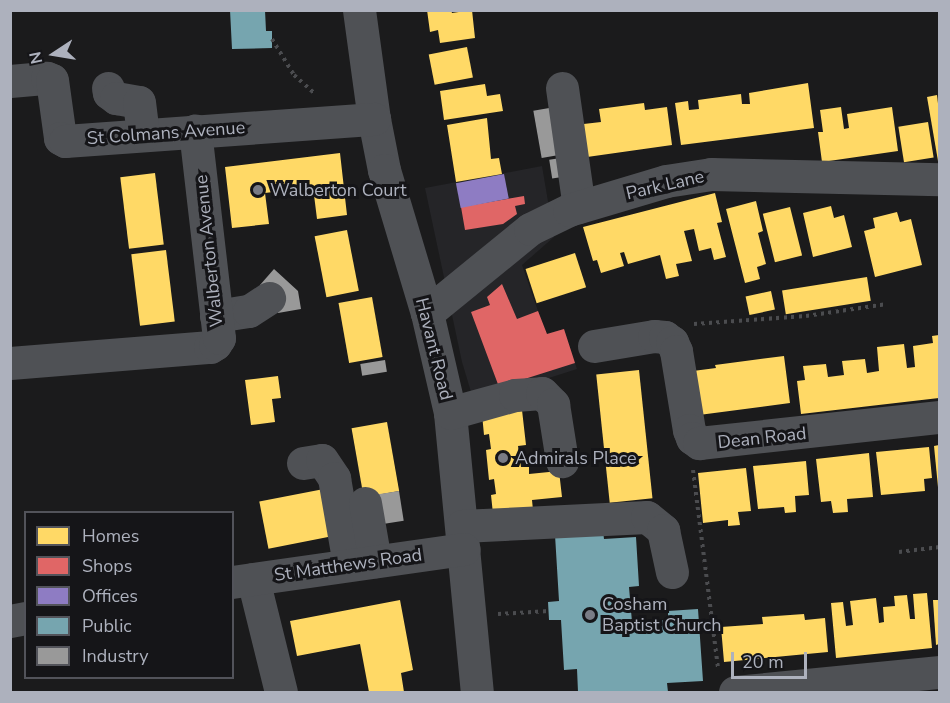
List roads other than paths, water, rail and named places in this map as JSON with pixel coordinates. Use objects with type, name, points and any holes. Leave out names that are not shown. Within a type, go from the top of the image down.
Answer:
[{"type":"street","name":"Havant Road","points":[[359,10],[362,119],[387,180],[427,313],[450,413],[477,693]]},
{"type":"street","name":"St Colmans Avenue","points":[[10,81],[46,78],[52,80],[60,138],[65,141],[362,119]]},
{"type":"street","points":[[108,88],[109,93],[116,98],[140,102],[142,135]]},
{"type":"street","points":[[562,88],[579,207]]},
{"type":"street","name":"Walberton Avenue","points":[[10,363],[210,347],[219,338],[195,130]]},
{"type":"street","name":"Park Lane","points":[[427,313],[530,229],[579,207],[666,181],[711,174],[939,179]]},
{"type":"street","points":[[216,316],[249,311],[269,298]]},
{"type":"street","name":"Dean Road","points":[[594,346],[654,336],[668,339],[676,351],[692,438],[699,443],[710,444],[939,417]]},
{"type":"street","points":[[450,413],[515,395],[542,393],[553,404],[562,461]]},
{"type":"street","points":[[303,463],[322,460],[334,478],[362,563]]},
{"type":"street","points":[[362,563],[365,503]]},
{"type":"street","name":"St Matthews Road","points":[[243,580],[362,563],[463,537],[647,517],[663,530],[672,572]]},
{"type":"street","points":[[243,580],[281,693]]},
{"type":"street","points":[[727,681],[939,672]]},
{"type":"place","name":"Walberton Court","points":[[258,190]]},
{"type":"place","name":"Admirals Place","points":[[503,458]]},
{"type":"place","name":"Cosham Baptist Church","points":[[590,615]]}]
